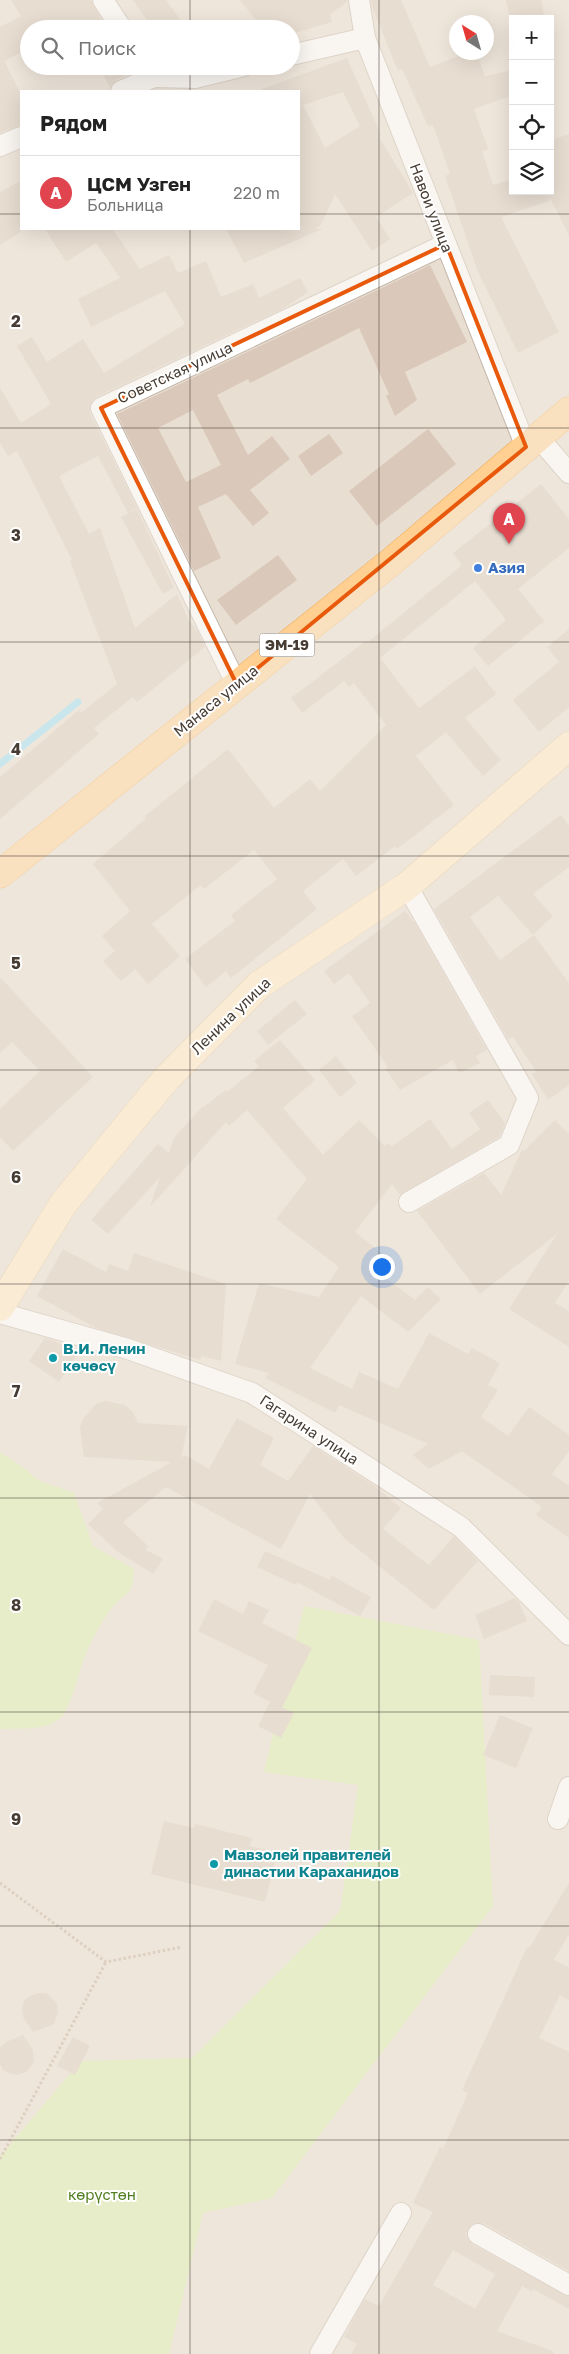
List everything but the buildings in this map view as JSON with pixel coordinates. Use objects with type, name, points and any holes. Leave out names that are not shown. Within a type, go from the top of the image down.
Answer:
[{"type":"main road","name":"Манаса улица","points":[[0,874],[390,562],[569,411]]},
{"type":"street","points":[[103,0],[116,20]]},
{"type":"street","name":"Навои улица","points":[[359,0],[365,38],[446,244],[532,442],[569,473]]},
{"type":"street","points":[[300,53],[365,38]]},
{"type":"street","points":[[123,90],[145,75]]},
{"type":"street","points":[[176,75],[195,78],[207,75]]},
{"type":"street","points":[[0,146],[20,136]]},
{"type":"street","name":"Советская улица","points":[[237,685],[101,408],[446,244]]},
{"type":"street","name":"Ленина улица","points":[[0,1307],[63,1204],[166,1079],[259,985],[407,886],[569,746]]},
{"type":"street","points":[[407,886],[528,1098],[510,1145],[409,1202]]},
{"type":"street","name":"Гагарина улица","points":[[0,1313],[128,1349],[252,1393],[460,1527],[569,1635]]},
{"type":"street","points":[[558,1819],[569,1787]]},
{"type":"street","points":[[320,2354],[401,2212]]},
{"type":"street","points":[[478,2234],[569,2284]]},
{"type":"path","points":[[0,1883],[106,1962],[182,1947]]},
{"type":"path","points":[[0,2159],[106,1962]]},
{"type":"highlighted area","points":[[446,244],[526,447],[237,685],[101,408]]},
{"type":"shaded area","points":[[0,0],[569,0],[569,2354],[0,2354]]},
{"type":"green space","points":[[0,1452],[38,1480],[74,1493],[93,1546],[134,1569],[130,1590],[111,1609],[90,1644],[64,1714],[53,1723],[22,1729],[0,1729]]},
{"type":"green space","name":"көрүстөн","points":[[304,1606],[479,1640],[493,1906],[272,2198],[203,2213],[169,2354],[0,2354],[0,2156],[81,2061],[192,2058],[340,1911],[358,1785],[264,1772]]},
{"type":"waterway","points":[[0,764],[78,702]]},
{"type":"place","name":"ЦСМ Узген","points":[[509,544]]},
{"type":"place","name":"Азия","points":[[478,568]]},
{"type":"place","name":"В.И. Ленин көчөсү","points":[[53,1358]]},
{"type":"place","name":"Мавзолей правителей династии Караханидов","points":[[214,1864]]}]
